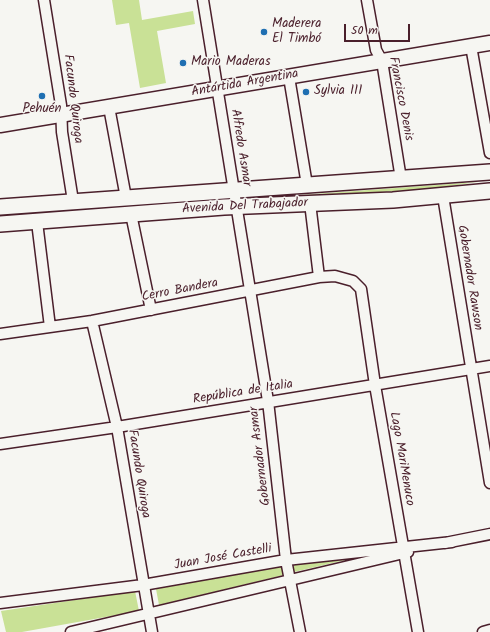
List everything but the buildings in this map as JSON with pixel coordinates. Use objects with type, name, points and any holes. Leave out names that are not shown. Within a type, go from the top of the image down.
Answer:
[{"type":"main road","name":"Antártida Argentina","points":[[0,125],[490,43]]},
{"type":"main road","name":"Avenida Del Trabajador","points":[[0,207],[490,172]]},
{"type":"main road","name":"Avenida Del Trabajador","points":[[0,224],[236,206],[443,196],[490,191]]},
{"type":"street","name":"Facundo Quiroga","points":[[44,0],[62,115],[62,132],[73,201]]},
{"type":"street","name":"Alfredo Asmar","points":[[203,0],[236,206]]},
{"type":"street","name":"Francisco Denis","points":[[367,0],[376,50],[382,61],[401,179]]},
{"type":"street","points":[[471,46],[490,152]]},
{"type":"street","points":[[290,76],[307,185]]},
{"type":"street","points":[[110,107],[126,198]]},
{"type":"street","name":"Gobernador Rawson","points":[[443,196],[490,483]]},
{"type":"street","points":[[310,203],[319,277]]},
{"type":"street","name":"Gobernador Asmar","points":[[236,206],[268,401],[286,560],[300,632]]},
{"type":"street","points":[[130,214],[151,310]]},
{"type":"street","points":[[38,222],[50,327]]},
{"type":"street","name":"Cerro Bandera","points":[[0,334],[92,321],[319,277],[335,276],[353,280],[361,289]]},
{"type":"street","name":"Lago MariMenuco","points":[[361,289],[375,385],[418,632]]},
{"type":"street","name":"Facundo Quiroga","points":[[92,321],[117,427],[152,632]]},
{"type":"street","name":"República de Italia","points":[[0,444],[117,427],[268,401],[490,366]]},
{"type":"street","name":"Juan José Castelli","points":[[0,603],[143,585],[286,560],[404,550],[490,534]]},
{"type":"street","name":"Juan José Castelli","points":[[70,632],[149,615],[404,550]]},
{"type":"street","points":[[483,632],[490,630]]},
{"type":"green space","points":[[112,0],[139,0],[142,20],[193,11],[195,24],[157,31],[166,83],[140,88],[129,23],[116,25]]},
{"type":"green space","points":[[478,182],[429,189],[348,194],[300,195]]},
{"type":"green space","points":[[376,553],[294,572],[294,564]]},
{"type":"green space","points":[[284,566],[284,575],[159,605],[156,589]]},
{"type":"green space","points":[[135,591],[139,611],[22,632],[6,632],[1,611]]},
{"type":"place","name":"Maderera El Timbó","points":[[264,32]]},
{"type":"place","name":"Mario Maderas","points":[[183,63]]},
{"type":"place","name":"Sylvia III","points":[[306,92]]},
{"type":"place","name":"Pehuén","points":[[42,96]]}]
